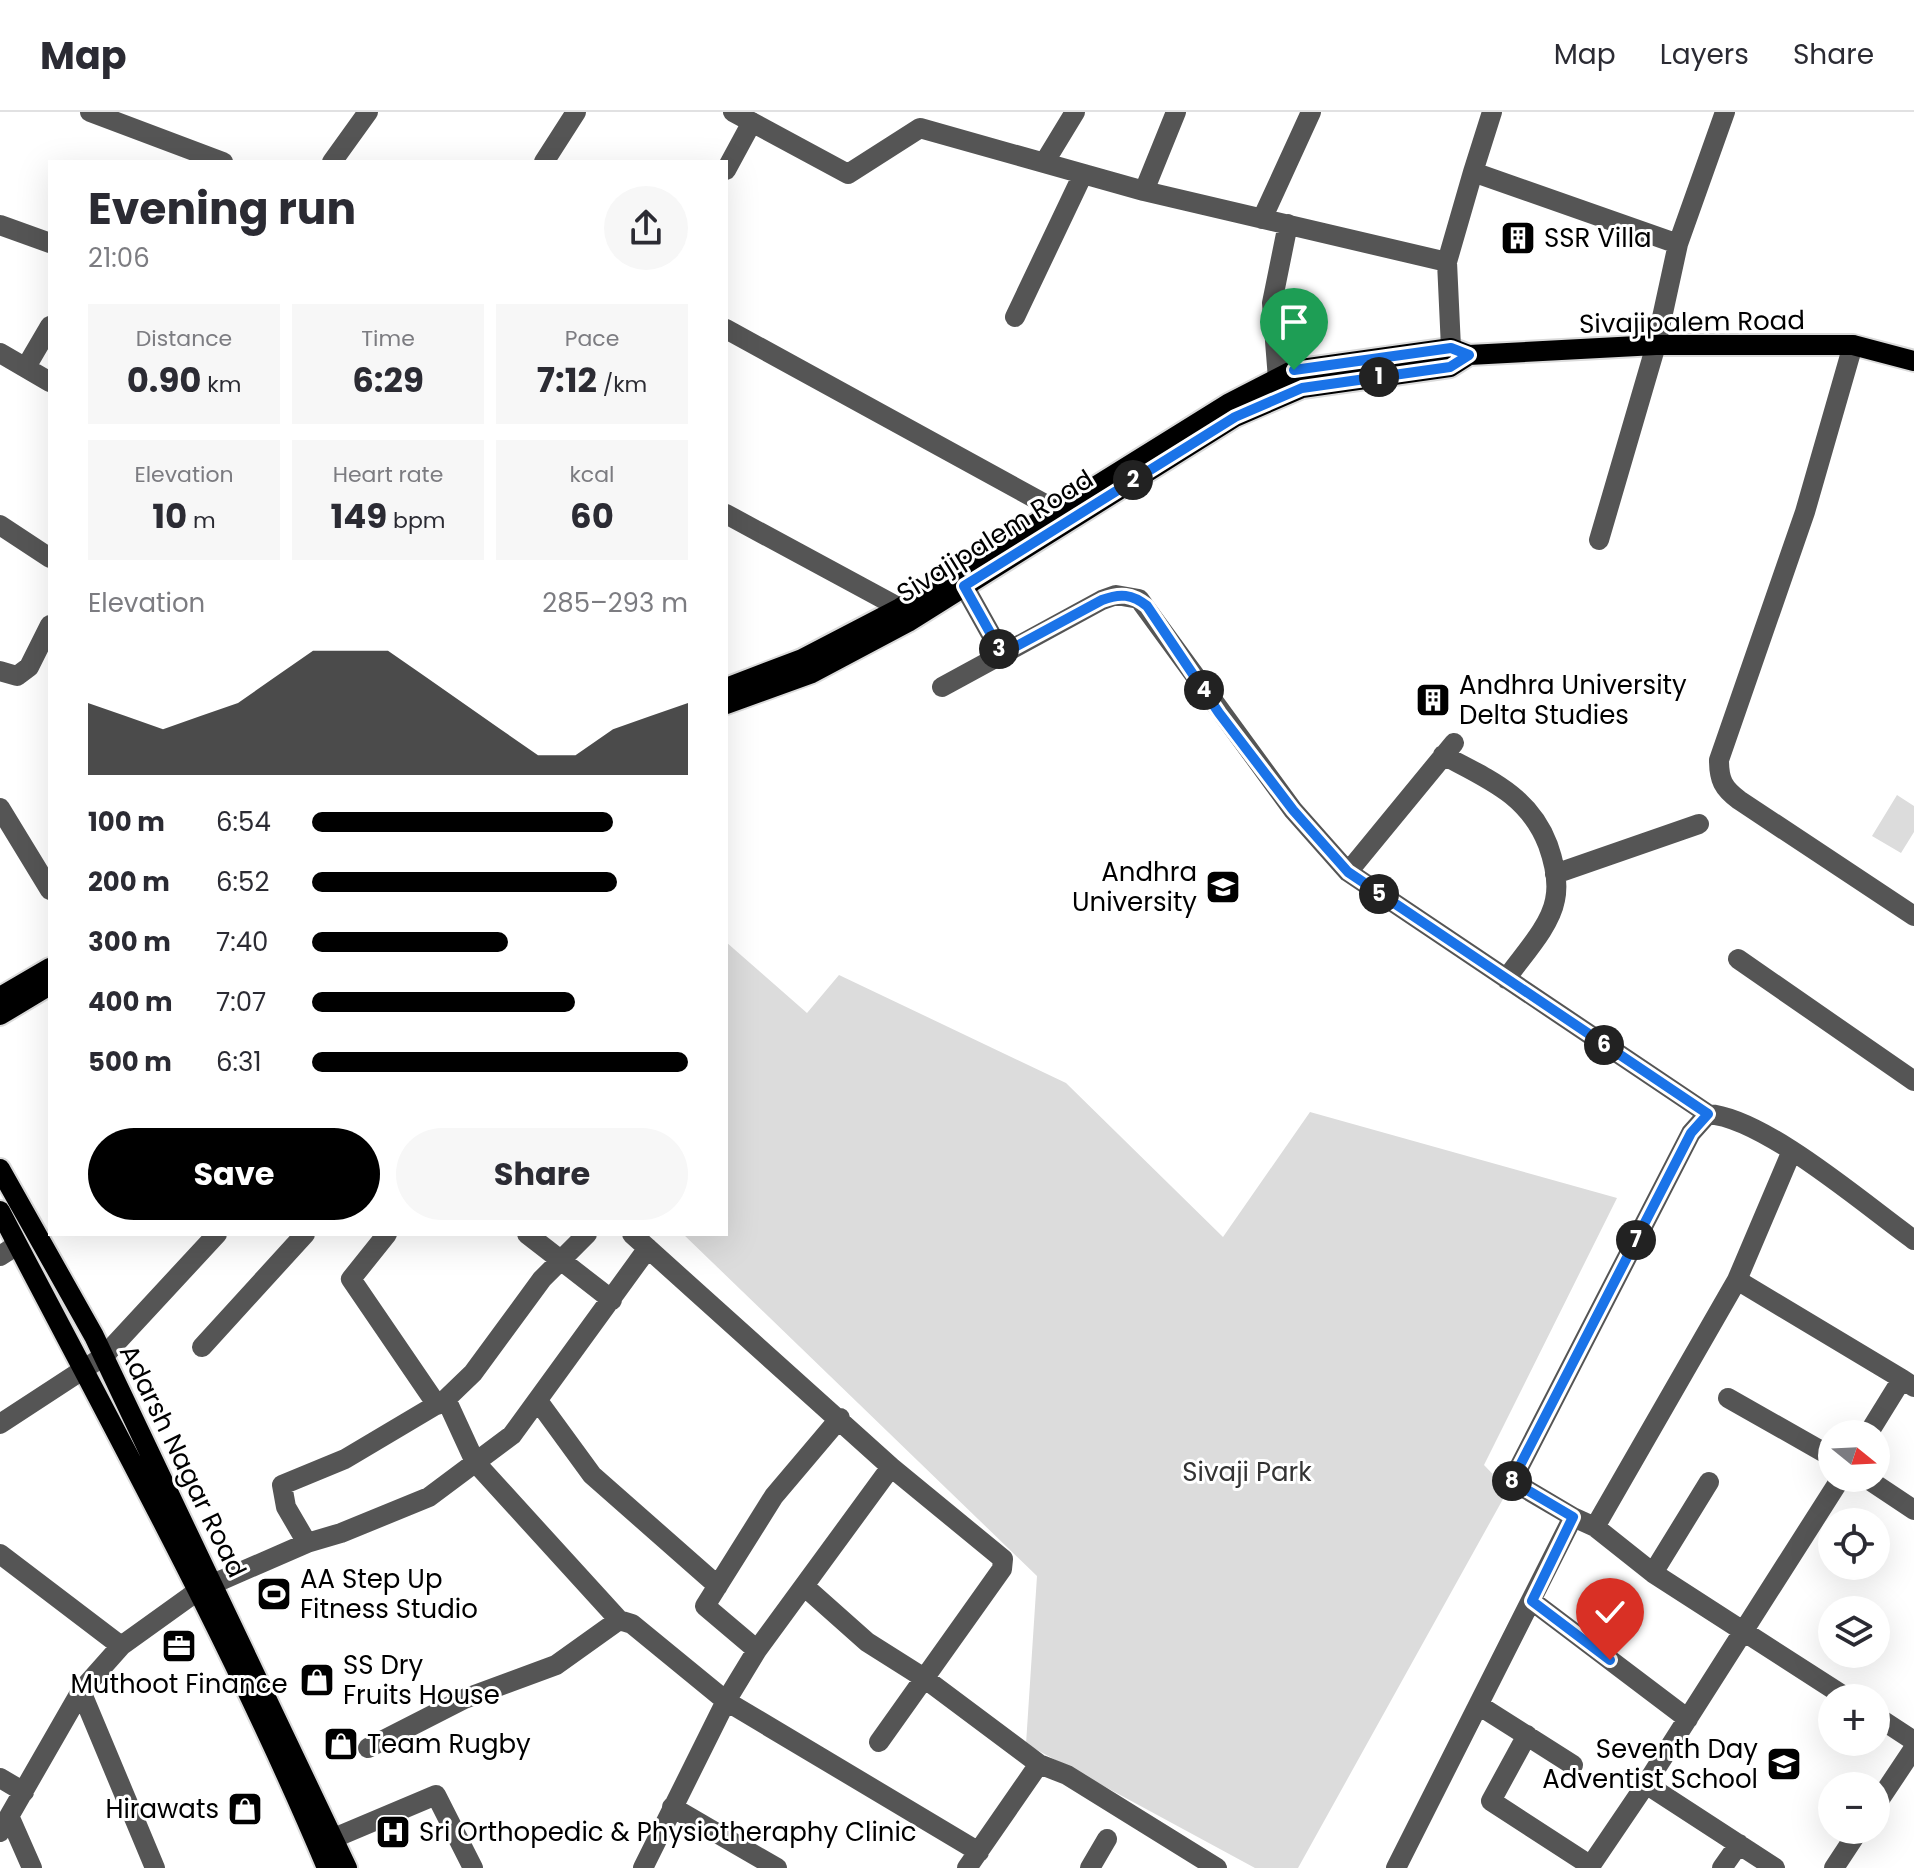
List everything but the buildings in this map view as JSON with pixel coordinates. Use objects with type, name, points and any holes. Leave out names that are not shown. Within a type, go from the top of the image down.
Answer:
[{"type":"main road","name":"Sivajipalem Road","points":[[728,687],[802,659],[900,608],[1228,404],[1294,370],[1460,352],[1656,345],[1853,345],[1914,361]]},
{"type":"main road","name":"Sivajipalem Road","points":[[728,703],[812,673],[908,622],[1235,417],[1302,388],[1450,367],[1460,352]]},
{"type":"main road","points":[[0,997],[45,985]]},
{"type":"main road","points":[[0,1015],[45,985]]},
{"type":"main road","name":"Adarsh Nagar Road","points":[[0,1169],[104,1356],[289,1774],[327,1868]]},
{"type":"main road","name":"Adarsh Nagar Road","points":[[0,1211],[9,1250],[82,1368],[206,1587],[347,1868]]},
{"type":"street","points":[[90,112],[218,160]]},
{"type":"street","points":[[333,160],[368,112]]},
{"type":"street","points":[[545,160],[576,112]]},
{"type":"street","points":[[733,112],[848,174],[924,120],[1044,163],[1144,191],[1447,262]]},
{"type":"street","points":[[1044,163],[1075,112]]},
{"type":"street","points":[[1144,191],[1176,112]]},
{"type":"street","points":[[1262,219],[1311,112]]},
{"type":"street","points":[[1460,352],[1447,262],[1492,112]]},
{"type":"street","points":[[1599,540],[1656,345],[1678,244],[1725,112]]},
{"type":"street","points":[[728,166],[752,122]]},
{"type":"street","points":[[1473,172],[1678,244]]},
{"type":"street","points":[[1015,317],[1083,174]]},
{"type":"street","points":[[1278,379],[1272,303],[1288,224]]},
{"type":"street","points":[[0,225],[48,242]]},
{"type":"street","points":[[26,367],[48,329]]},
{"type":"street","points":[[728,330],[1056,510]]},
{"type":"street","points":[[1853,345],[1805,512],[1719,760],[1719,775],[1724,789],[1739,800],[1914,916]]},
{"type":"street","points":[[0,353],[48,381]]},
{"type":"street","points":[[728,515],[900,608]]},
{"type":"street","points":[[0,525],[48,557]]},
{"type":"street","points":[[964,586],[1002,654]]},
{"type":"street","points":[[942,687],[1102,600],[1116,595],[1139,599],[1147,606],[1219,713],[1265,774],[1348,872],[1708,1114],[1743,1121],[1914,1240]]},
{"type":"street","points":[[0,671],[17,676],[29,667],[48,629]]},
{"type":"street","points":[[1348,872],[1449,749],[1528,807],[1541,826],[1555,874],[1555,901],[1549,917],[1506,979]]},
{"type":"street","points":[[0,808],[48,887]]},
{"type":"street","points":[[1555,874],[1699,824]]},
{"type":"street","points":[[1738,959],[1914,1081]]},
{"type":"street","points":[[1708,1114],[1691,1133],[1512,1481],[1595,1527],[1653,1573],[1825,1684]]},
{"type":"street","points":[[1595,1527],[1737,1280],[1791,1153]]},
{"type":"street","points":[[202,1347],[303,1236]]},
{"type":"street","points":[[385,1236],[351,1279],[442,1402],[475,1462],[619,1620],[632,1624],[726,1701],[973,1860],[1039,1764]]},
{"type":"street","points":[[530,1236],[612,1300]]},
{"type":"street","points":[[307,1543],[286,1507],[282,1485],[345,1459],[442,1402],[473,1373],[542,1279],[585,1236]]},
{"type":"street","points":[[634,1236],[891,1467],[1003,1559],[1002,1569],[879,1742]]},
{"type":"street","points":[[0,1424],[104,1356],[205,1239]]},
{"type":"street","points":[[32,1868],[5,1825],[81,1691],[121,1646],[206,1587],[307,1543],[341,1533],[429,1497],[512,1435],[648,1248]]},
{"type":"street","points":[[1737,1280],[1908,1383],[1879,1420]]},
{"type":"street","points":[[1728,1398],[1818,1449]]},
{"type":"street","points":[[538,1401],[592,1475],[718,1586]]},
{"type":"street","points":[[757,1650],[705,1606],[774,1496],[840,1418]]},
{"type":"street","points":[[643,1868],[726,1701],[757,1650],[891,1467]]},
{"type":"street","points":[[1653,1573],[1709,1482]]},
{"type":"street","points":[[1527,1735],[1491,1801],[1590,1867],[1832,1492]]},
{"type":"street","points":[[1887,1492],[1914,1510]]},
{"type":"street","points":[[1396,1868],[1573,1517]]},
{"type":"street","points":[[0,1554],[121,1646]]},
{"type":"street","points":[[804,1586],[867,1642],[924,1678],[1039,1764],[1067,1775],[1217,1868]]},
{"type":"street","points":[[1532,1601],[1688,1719]]},
{"type":"street","points":[[368,1748],[464,1699],[556,1665],[619,1620]]},
{"type":"street","points":[[81,1691],[155,1868]]},
{"type":"street","points":[[1480,1706],[1573,1765]]},
{"type":"street","points":[[1890,1725],[1914,1741]]},
{"type":"street","points":[[1890,1784],[1914,1748]]},
{"type":"street","points":[[0,1778],[24,1792]]},
{"type":"street","points":[[1646,1784],[1775,1868]]},
{"type":"street","points":[[334,1838],[436,1795],[473,1868]]},
{"type":"street","points":[[672,1807],[777,1868]]},
{"type":"street","points":[[1090,1868],[1107,1839]]},
{"type":"street","points":[[1722,1868],[1739,1844]]},
{"type":"street","points":[[1834,1868],[1850,1844]]},
{"type":"green space","points":[[1897,795],[1914,806],[1914,832],[1901,853],[1872,836]]},
{"type":"green space","name":"Sivaji Park","points":[[728,944],[807,1013],[839,975],[1066,1083],[1223,1237],[1310,1112],[1617,1198],[1484,1465],[1508,1490],[1298,1868],[1255,1868],[1026,1744],[1037,1576],[685,1236],[728,1236]]},
{"type":"place","name":"SSR Villa","points":[[1518,238]]},
{"type":"place","name":"Andhra University Delta Studies","points":[[1433,700]]},
{"type":"place","name":"Andhra University","points":[[1223,887]]},
{"type":"place","name":"AA Step Up Fitness Studio","points":[[274,1594]]},
{"type":"place","name":"Muthoot Finance","points":[[179,1646]]},
{"type":"place","name":"SS Dry Fruits House","points":[[317,1680]]},
{"type":"place","name":"Team Rugby","points":[[341,1744]]},
{"type":"place","name":"Seventh Day Adventist School","points":[[1784,1764]]},
{"type":"place","name":"Hirawats","points":[[245,1809]]},
{"type":"place","name":"Sri Orthopedic & Physiotheraphy Clinic","points":[[393,1832]]},
{"type":"route","points":[[1294,370],[1451,348],[1469,355],[1450,367],[1302,388],[1235,417],[964,586],[1002,654],[1102,600],[1116,595],[1139,599],[1147,606],[1219,713],[1293,810],[1348,872],[1708,1114],[1691,1133],[1512,1481],[1573,1517],[1532,1601],[1610,1660]]}]
